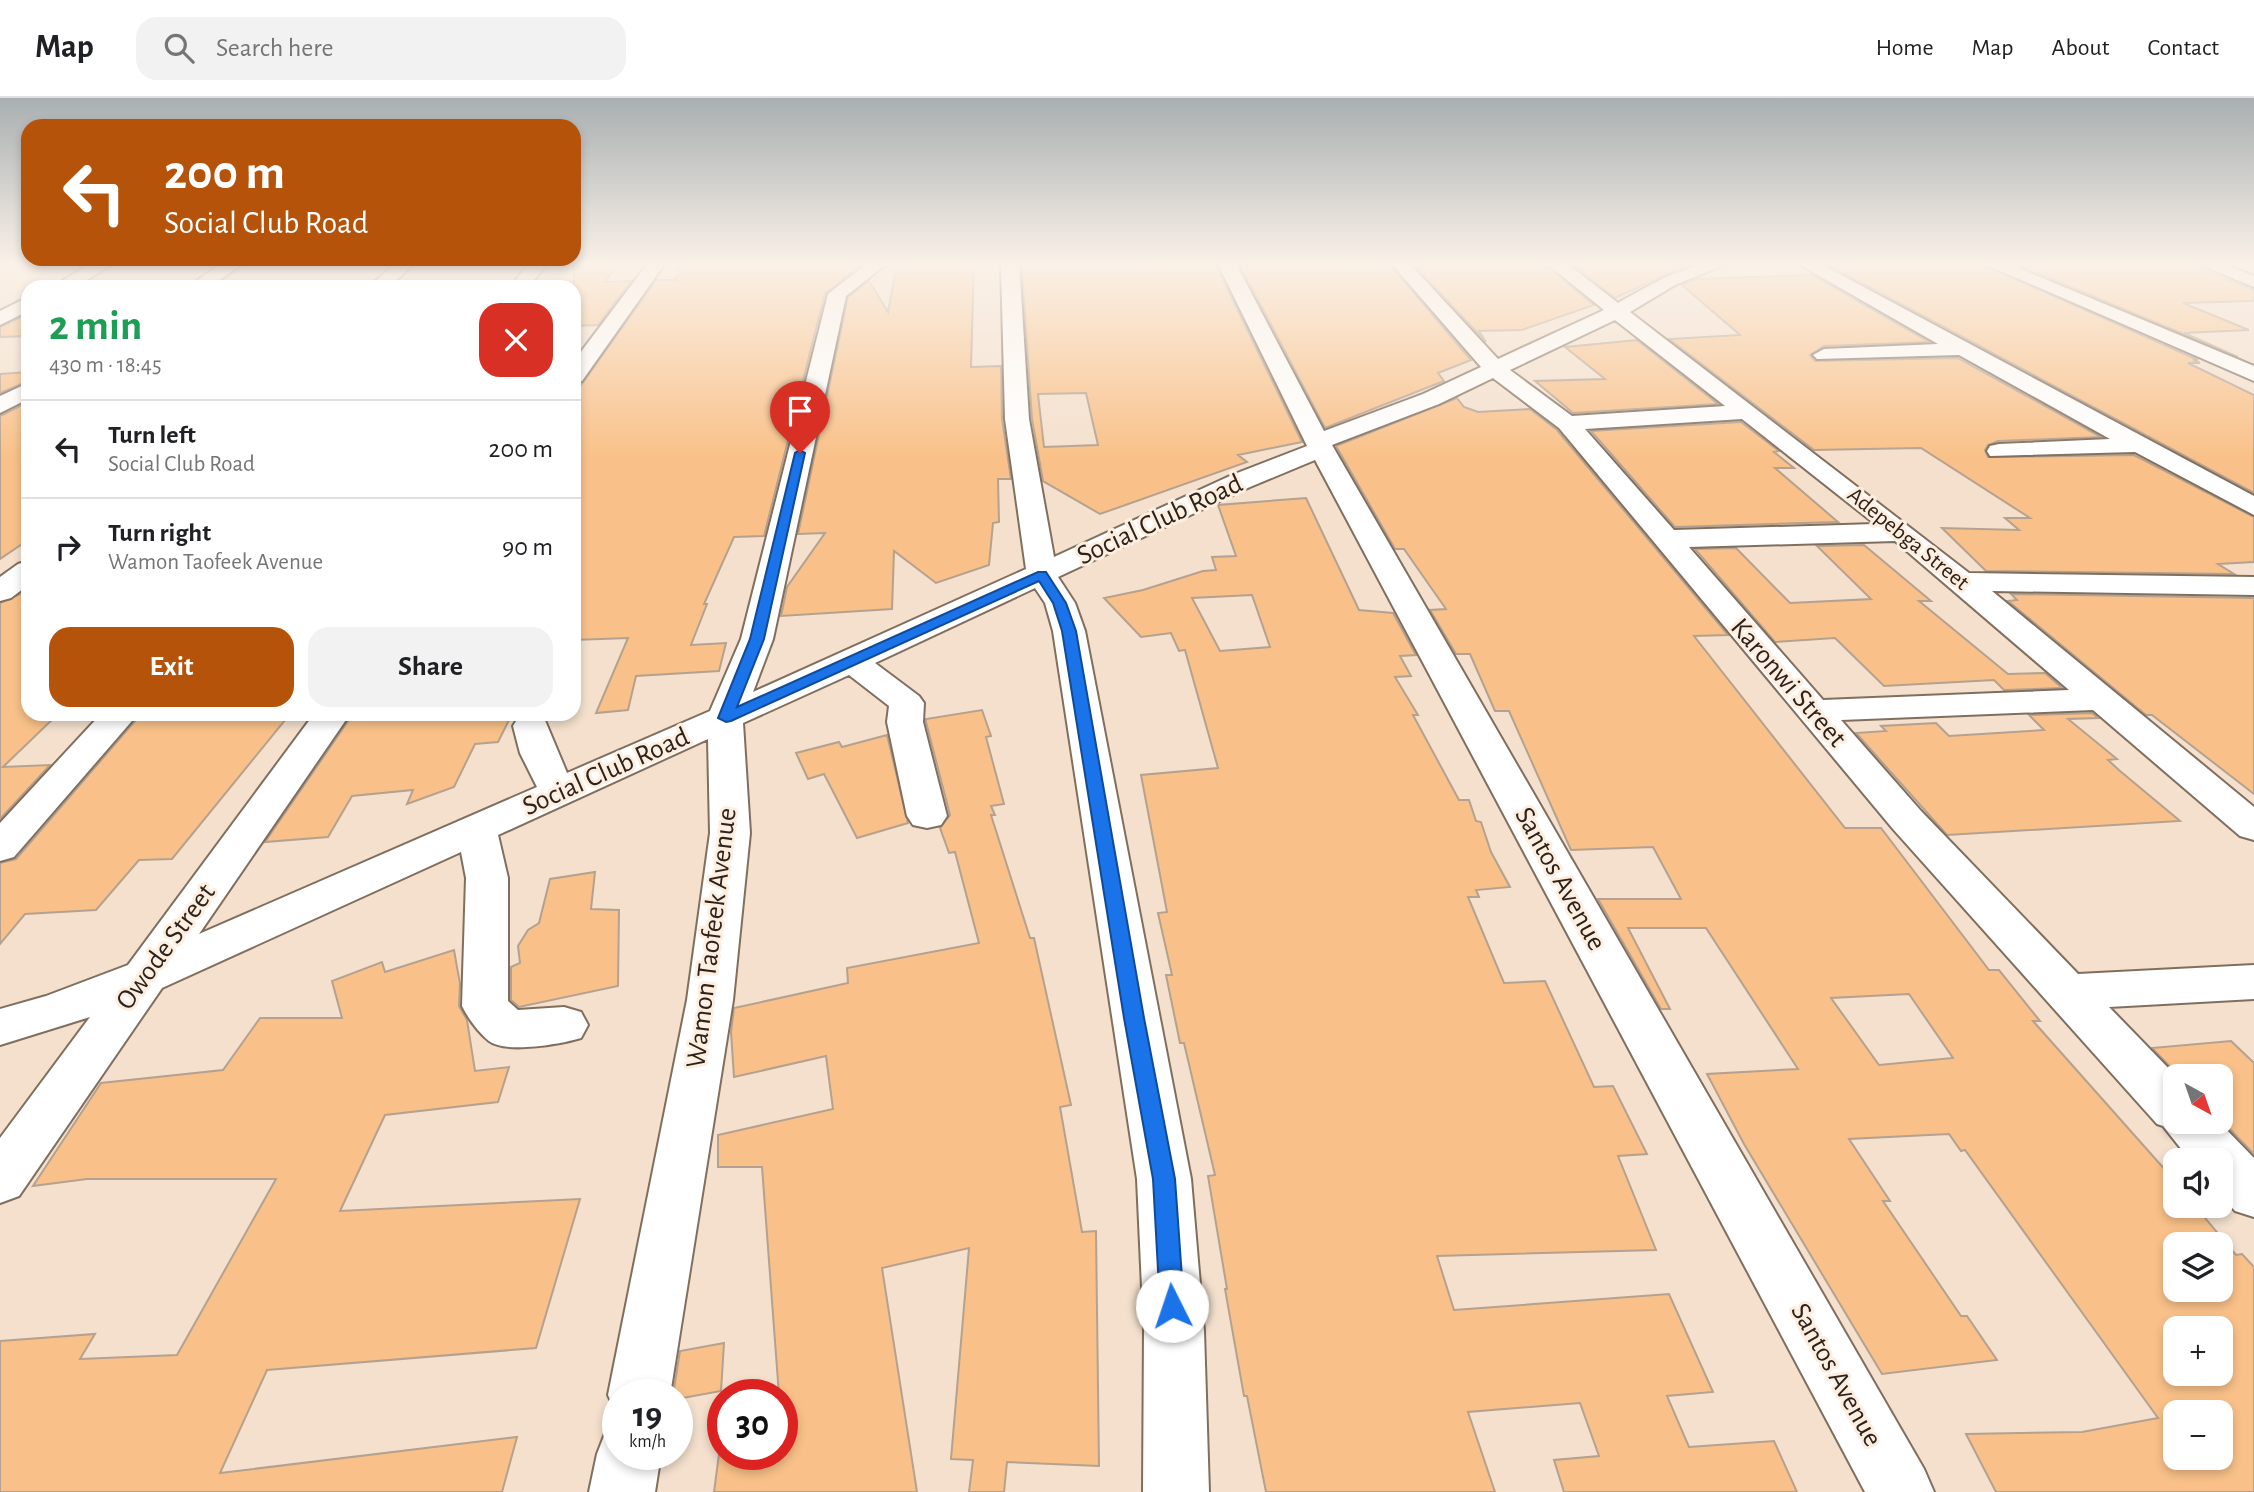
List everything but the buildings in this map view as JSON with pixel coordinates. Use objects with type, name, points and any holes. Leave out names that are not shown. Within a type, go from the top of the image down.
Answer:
[{"type":"street","points":[[581,366],[610,327]]},
{"type":"street","name":"Wamon Taofeek Avenue","points":[[642,1379],[713,974],[730,833],[726,718],[757,639],[829,327]]},
{"type":"street","points":[[1013,327],[1017,419],[1042,575],[1060,603],[1069,631],[1164,1179],[1174,1331],[1176,1492]]},
{"type":"street","name":"Santos Avenue","points":[[1259,327],[1320,446],[1901,1492]]},
{"type":"street","name":"Karonwi Street","points":[[1456,327],[1494,369],[1567,423],[1907,820],[2163,1096]]},
{"type":"street","name":"Social Club Road","points":[[0,1027],[57,1011],[144,977],[477,830],[1042,575],[1241,481],[1431,399],[1584,327]]},
{"type":"street","name":"Adepebga Street","points":[[1636,327],[1964,582],[2254,827]]},
{"type":"street","points":[[1925,327],[2136,445],[2254,507]]},
{"type":"street","points":[[2143,327],[2254,374]]},
{"type":"street","points":[[1824,355],[1966,349]]},
{"type":"street","points":[[0,406],[21,394]]},
{"type":"street","points":[[1567,423],[1746,412]]},
{"type":"street","points":[[1999,451],[2136,445]]},
{"type":"street","points":[[1664,539],[1902,532]]},
{"type":"street","points":[[0,592],[21,576]]},
{"type":"street","points":[[1964,582],[2254,586]]},
{"type":"street","points":[[852,661],[907,703],[905,722],[927,816]]},
{"type":"street","points":[[1812,711],[2100,699]]},
{"type":"street","points":[[0,848],[114,721]]},
{"type":"street","name":"Owode Street","points":[[0,1180],[327,721]]},
{"type":"street","points":[[531,726],[538,753],[559,793]]},
{"type":"street","points":[[477,830],[488,878],[485,1006],[507,1029],[564,1025]]},
{"type":"street","points":[[2066,992],[2254,982]]},
{"type":"street","points":[[2198,1134],[2254,1194]]},
{"type":"street","points":[[622,1492],[626,1470]]},
{"type":"route","points":[[800,453],[757,639],[726,718],[1042,575],[1060,603],[1069,631],[1164,1179],[1172,1306]]}]
